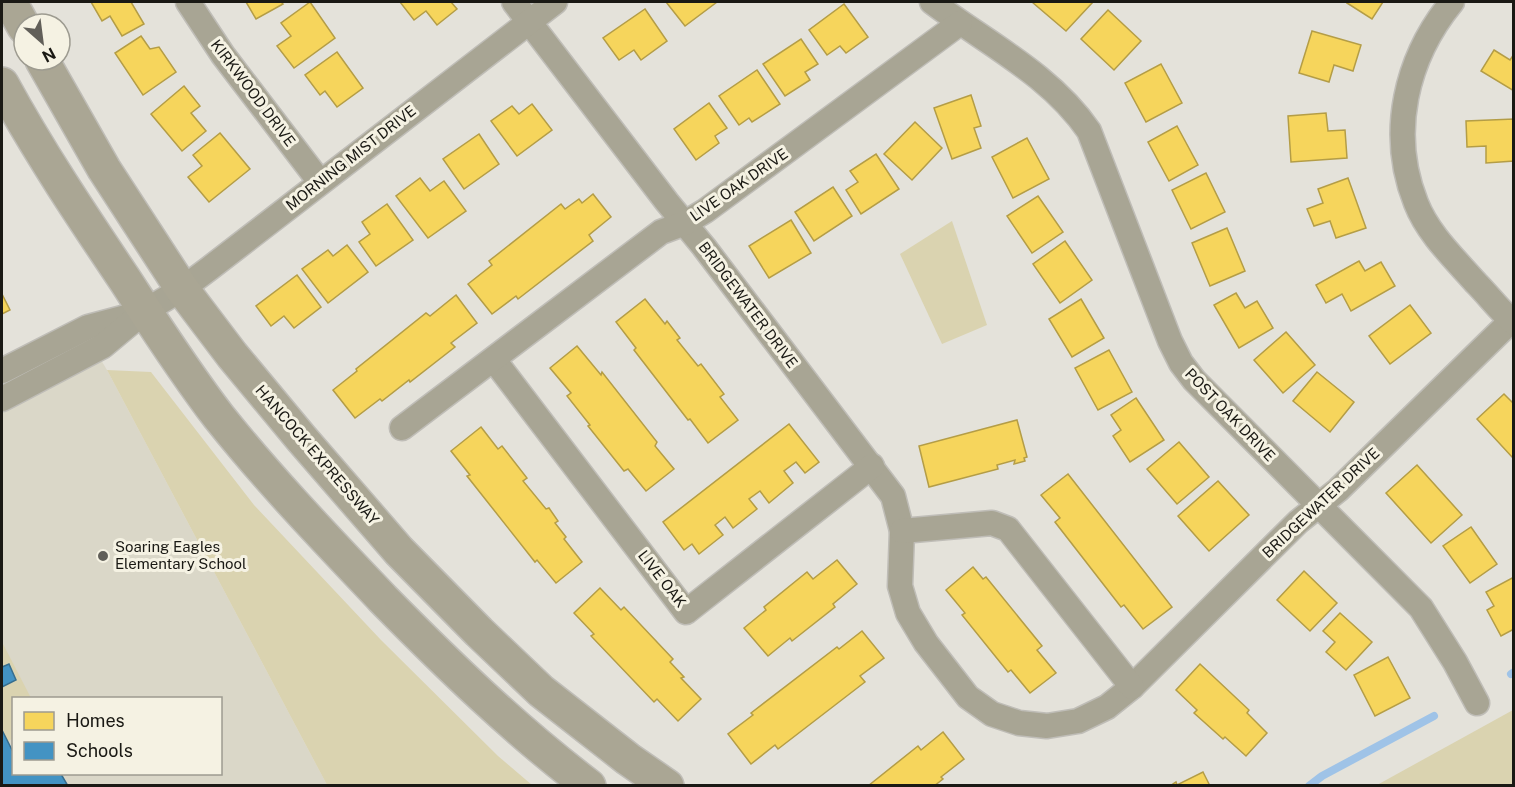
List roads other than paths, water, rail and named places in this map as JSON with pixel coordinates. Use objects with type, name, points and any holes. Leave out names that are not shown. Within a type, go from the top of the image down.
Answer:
[{"type":"main road","name":"HANCOCK EXPRESSWAY","points":[[49,72],[104,169],[182,289],[232,355],[301,438],[415,567],[541,691],[627,759],[667,786]]},
{"type":"main road","points":[[2,84],[82,219],[218,415],[261,468],[327,541],[442,659],[554,759],[589,786]]},
{"type":"street","name":"KIRKWOOD DRIVE","points":[[188,2],[224,55],[320,182]]},
{"type":"street","name":"BRIDGEWATER DRIVE","points":[[514,2],[667,202],[686,223],[893,496],[902,531],[900,586],[908,613],[926,643],[968,697],[992,714],[1019,723],[1047,726],[1078,721],[1107,707],[1132,687],[1298,522],[1338,490],[1512,322]]},
{"type":"street","name":"MORNING MIST DRIVE","points":[[145,311],[182,289],[555,2]]},
{"type":"street","name":"POST OAK DRIVE","points":[[932,2],[960,24],[1040,77],[1076,112],[1089,130],[1170,341],[1181,363],[1194,380],[1421,608],[1455,662],[1477,703]]},
{"type":"street","points":[[1452,2],[1422,47],[1407,87],[1401,132],[1407,171],[1416,204],[1441,243],[1512,322]]},
{"type":"street","name":"LIVE OAK DRIVE","points":[[402,428],[661,232],[686,223],[705,211],[960,24]]},
{"type":"street","points":[[2,371],[88,327],[145,311]]},
{"type":"street","points":[[2,399],[104,346],[145,311]]},
{"type":"street","name":"LIVE OAK","points":[[494,360],[686,612],[872,466]]},
{"type":"street","points":[[902,531],[992,523],[1008,529],[1132,687]]},
{"type":"waterway","points":[[1309,786],[1322,776],[1434,716]]},
{"type":"place","name":"Soaring Eagles Elementary School","points":[[103,556]]}]
